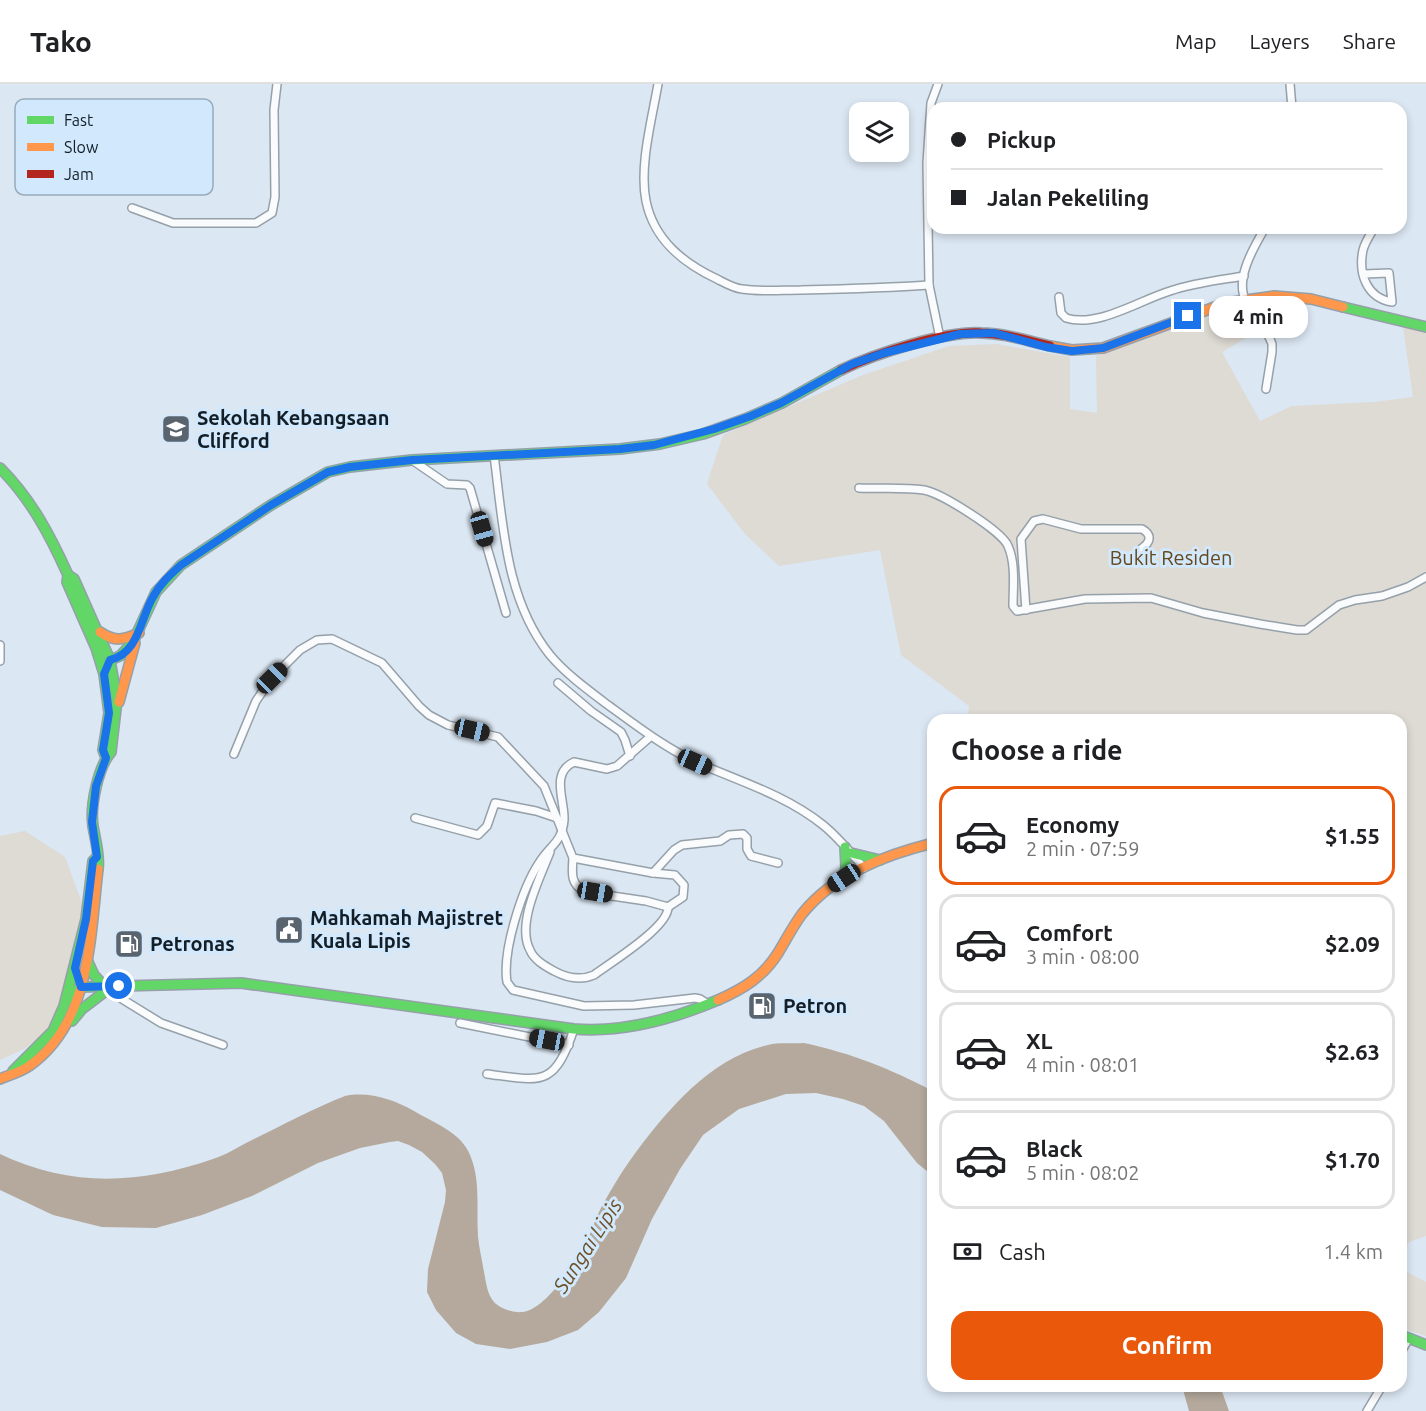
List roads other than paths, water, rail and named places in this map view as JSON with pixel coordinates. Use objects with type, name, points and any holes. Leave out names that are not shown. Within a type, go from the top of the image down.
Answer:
[{"type":"street","points":[[132,208],[173,222],[256,223],[269,215],[274,206],[276,84]]},
{"type":"street","points":[[658,84],[647,149],[645,200],[663,240],[693,267],[740,289],[865,289],[929,285]]},
{"type":"street","points":[[931,102],[938,84]]},
{"type":"street","points":[[1290,84],[1292,102]]},
{"type":"street","points":[[928,234],[929,285],[940,338]]},
{"type":"street","points":[[1262,234],[1248,259],[1244,276],[1245,300],[1272,344],[1266,388]]},
{"type":"street","points":[[1364,274],[1388,272],[1391,276],[1392,302],[1371,292],[1366,286],[1364,274],[1363,250],[1371,234]]},
{"type":"street","points":[[1059,297],[1061,313],[1066,318],[1093,319],[1139,304],[1171,290],[1244,276]]},
{"type":"street","points":[[61,1035],[81,987],[95,903],[99,863],[92,822],[93,800],[106,758],[111,752],[117,711],[137,637],[153,597],[169,575],[181,565],[271,505],[328,472],[350,467],[412,460],[635,448],[714,429],[781,403],[852,364],[884,353],[960,334],[984,332],[1053,348],[1091,351],[1203,310],[1274,296],[1311,298],[1426,327]]},
{"type":"street","points":[[494,455],[507,553],[515,587],[530,626],[551,656],[565,670],[650,737],[695,762],[789,802],[824,825],[864,868]]},
{"type":"street","points":[[412,460],[447,484],[470,488],[506,613]]},
{"type":"street","points":[[0,468],[14,481],[35,508],[68,575],[74,579],[110,660],[116,688],[117,711]]},
{"type":"street","points":[[859,488],[930,492],[996,531],[1003,537],[1009,548],[1012,561],[1013,609],[1017,611],[1084,598],[1151,598],[1248,622],[1306,630],[1339,605],[1382,596],[1408,587],[1426,577]]},
{"type":"street","points":[[1026,610],[1021,539],[1034,521],[1043,519],[1082,529],[1142,529],[1148,535],[1149,540],[1148,544],[1141,549]]},
{"type":"street","points":[[68,575],[67,582],[96,648],[104,674],[109,713],[103,750],[106,758]]},
{"type":"street","points":[[98,631],[108,639],[120,640],[137,637]]},
{"type":"street","points":[[104,674],[110,660],[120,656],[137,637]]},
{"type":"street","points":[[234,754],[256,701],[272,678],[300,650],[317,640],[332,639],[382,663],[429,715],[447,725],[498,737],[544,786],[573,858],[573,882],[577,887],[585,892],[646,901],[668,907]]},
{"type":"street","points":[[0,645],[0,660]]},
{"type":"street","points":[[96,648],[110,660]]},
{"type":"street","points":[[558,683],[591,711],[621,732],[630,756]]},
{"type":"street","points":[[650,737],[617,766],[606,769],[574,762],[566,767],[561,775],[563,833],[539,862],[528,885],[508,945],[506,975],[510,987],[532,995],[584,1006],[634,1005],[694,998],[708,1004]]},
{"type":"street","points":[[415,818],[478,835],[486,826],[495,803],[536,811],[557,818]]},
{"type":"street","points":[[653,873],[674,850],[682,845],[720,841],[729,835],[746,836],[748,853],[754,858],[778,863]]},
{"type":"street","points":[[66,1002],[73,992],[81,987],[241,983],[574,1029],[625,1028],[708,1004],[747,986],[760,976],[809,906],[824,891],[879,860],[927,845]]},
{"type":"street","points":[[552,848],[529,908],[525,929],[530,951],[540,962],[559,974],[578,980],[594,975],[657,928],[666,917],[668,907],[683,897],[684,885],[675,875],[573,858]]},
{"type":"street","points":[[848,850],[879,860]]},
{"type":"street","points":[[844,878],[848,850]]},
{"type":"street","points":[[11,1074],[53,1031],[66,1002],[86,919],[93,861],[97,857]]},
{"type":"street","points":[[87,960],[94,975],[112,987],[122,999],[161,1023],[223,1046]]},
{"type":"street","points":[[75,968],[81,987]]},
{"type":"street","points":[[0,1079],[29,1066],[61,1035],[82,1009],[112,987]]},
{"type":"street","points":[[460,1023],[569,1045]]},
{"type":"street","points":[[486,1074],[538,1079],[556,1068],[566,1053],[574,1029]]},
{"type":"street","points":[[1407,1337],[1426,1344]]},
{"type":"street","points":[[1367,1411],[1378,1392]]},
{"type":"water","name":"Sungai Lipis","points":[[781,1043],[804,1043],[839,1052],[870,1062],[927,1088],[927,1171],[917,1163],[884,1121],[864,1106],[843,1099],[816,1093],[786,1094],[739,1109],[703,1135],[680,1169],[652,1219],[626,1278],[599,1312],[578,1330],[547,1342],[510,1349],[476,1344],[456,1333],[436,1310],[427,1292],[428,1269],[446,1190],[442,1173],[435,1164],[422,1152],[398,1141],[360,1148],[318,1163],[252,1196],[202,1215],[156,1228],[102,1227],[53,1215],[0,1190],[0,1154],[53,1173],[79,1177],[106,1179],[159,1174],[218,1157],[345,1096],[380,1097],[406,1107],[438,1124],[454,1134],[466,1147],[476,1174],[478,1240],[488,1292],[500,1307],[523,1312],[540,1304],[566,1275],[584,1247],[602,1206],[627,1165],[663,1118],[693,1086],[728,1061],[748,1051]]},
{"type":"water","points":[[1184,1392],[1222,1392],[1229,1411],[1189,1411]]},
{"type":"place","name":"Sekolah Kebangsaan Clifford","points":[[176,429]]},
{"type":"place","name":"Mahkamah Majistret Kuala Lipis","points":[[289,930]]},
{"type":"place","name":"Petronas","points":[[129,944]]},
{"type":"place","name":"Petron","points":[[762,1006]]},
{"type":"park label","name":"Bukit Residen","points":[[1171,558]]}]
